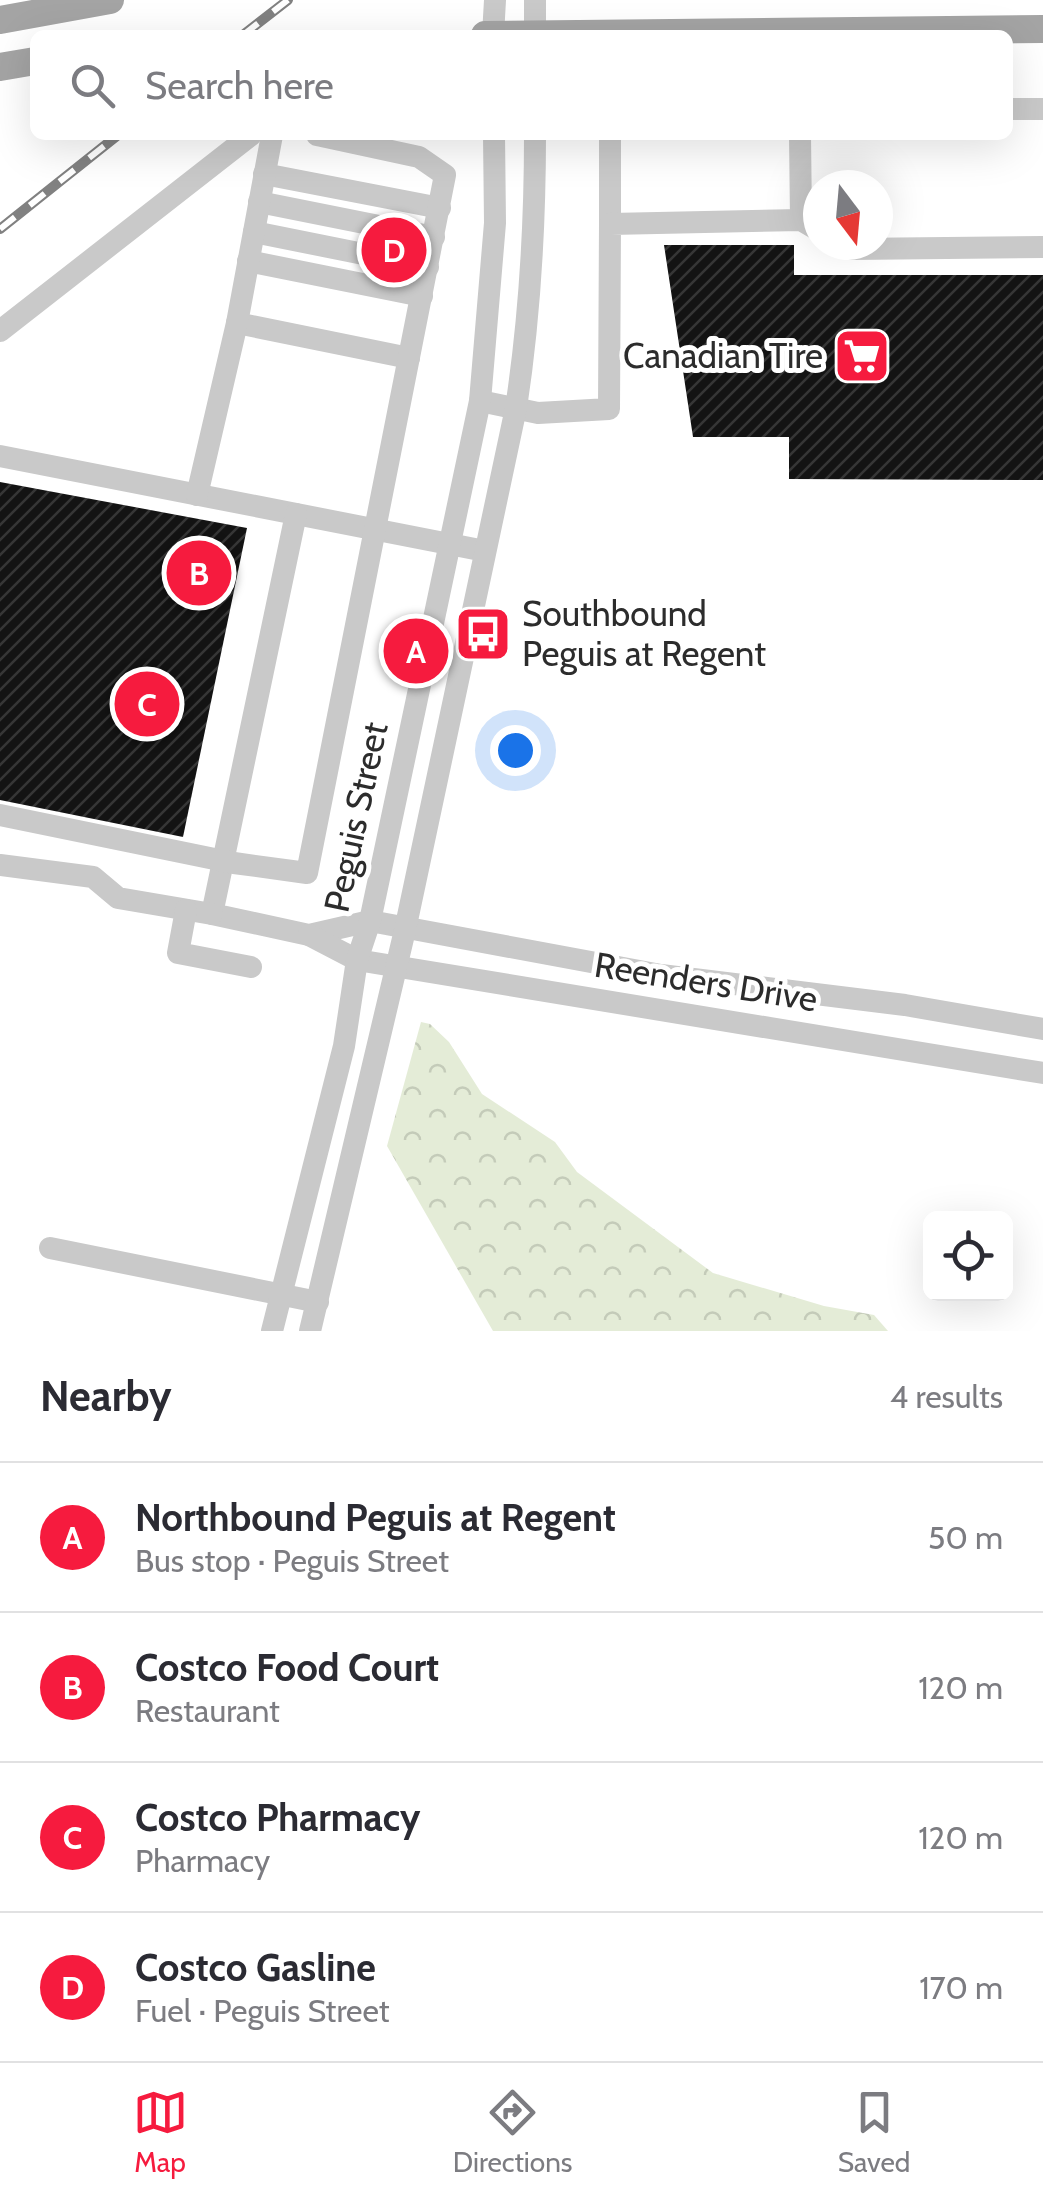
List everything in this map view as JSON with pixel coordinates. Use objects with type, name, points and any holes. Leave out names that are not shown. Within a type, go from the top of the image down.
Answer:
[{"type":"main road","points":[[0,20],[110,0]]},
{"type":"main road","points":[[990,30],[1043,29]]},
{"type":"main road","points":[[0,67],[30,62]]},
{"type":"street","points":[[493,30],[496,0]]},
{"type":"street","points":[[535,0],[535,30]]},
{"type":"street","points":[[1013,109],[1043,109]]},
{"type":"street","points":[[0,331],[246,140]]},
{"type":"street","points":[[198,494],[237,323],[271,140]]},
{"type":"street","points":[[0,816],[307,873],[445,175],[419,156],[367,140]]},
{"type":"street","name":"Peguis Street","points":[[272,1331],[344,1046],[358,960],[370,921],[480,401],[495,223],[494,140]]},
{"type":"street","name":"Peguis Street","points":[[310,1331],[405,930],[516,408],[528,335],[533,268],[534,140]]},
{"type":"street","points":[[480,401],[538,413],[609,409],[610,140]]},
{"type":"street","points":[[800,140],[804,170]]},
{"type":"street","points":[[255,223],[430,258]]},
{"type":"street","points":[[255,223],[430,258]]},
{"type":"street","points":[[255,223],[430,258]]},
{"type":"street","points":[[610,224],[803,225]]},
{"type":"street","points":[[893,249],[1043,247]]},
{"type":"street","points":[[237,323],[409,358]]},
{"type":"street","points":[[0,456],[485,551]]},
{"type":"street","points":[[212,914],[296,514]]},
{"type":"street","points":[[0,865],[93,876],[118,898],[309,935],[370,921]]},
{"type":"street","points":[[186,910],[178,953],[251,968]]},
{"type":"street","name":"Reenders Drive","points":[[370,921],[661,975],[904,1005],[1043,1029]]},
{"type":"street","name":"Reenders Drive","points":[[309,935],[358,960],[1043,1073]]},
{"type":"street","points":[[50,1248],[318,1302]]},
{"type":"green space","points":[[421,1022],[430,1024],[449,1042],[482,1094],[555,1142],[577,1172],[713,1273],[824,1306],[874,1315],[888,1331],[493,1331],[387,1146]]},
{"type":"building","name":"Canadian Tire","points":[[664,245],[794,245],[794,275],[1043,275],[1043,480],[789,479],[789,437],[693,437]]},
{"type":"building","points":[[0,482],[247,528],[183,837],[0,800]]},
{"type":"railway","points":[[249,30],[288,0]]},
{"type":"railway","points":[[0,229],[112,140]]},
{"type":"place","name":"Costco Gasline","points":[[394,250]]},
{"type":"place","name":"Canadian Tire","points":[[862,356]]},
{"type":"place","name":"Costco Food Court","points":[[199,573]]},
{"type":"place","name":"Southbound Peguis at Regent","points":[[483,634]]},
{"type":"place","name":"Northbound Peguis at Regent","points":[[416,651]]},
{"type":"place","name":"Costco Pharmacy","points":[[147,704]]}]
